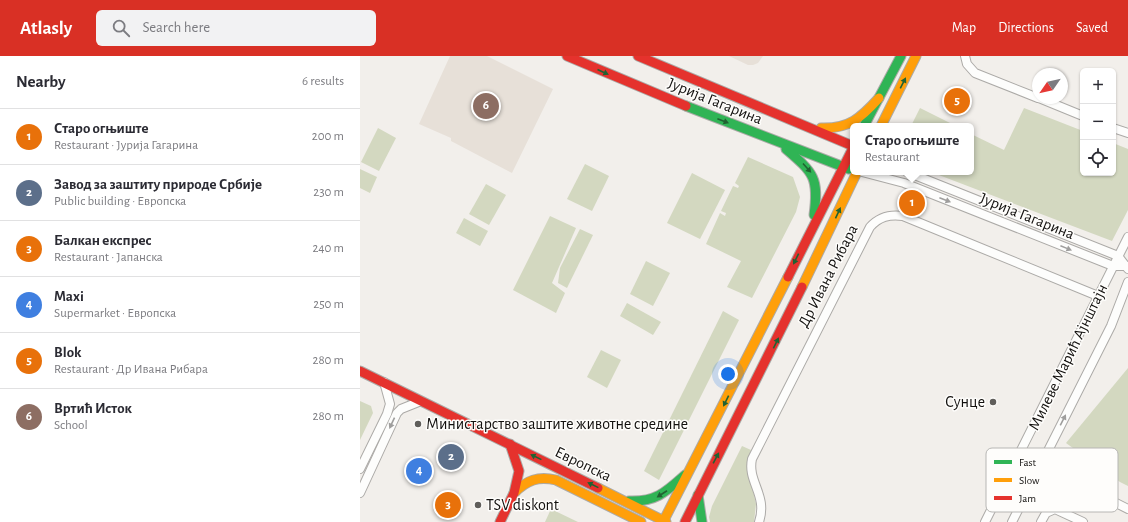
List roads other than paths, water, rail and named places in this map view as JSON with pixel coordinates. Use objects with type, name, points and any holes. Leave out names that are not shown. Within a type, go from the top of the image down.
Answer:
[{"type":"main road","name":"Јурија Гагарина","points":[[567,56],[624,81],[778,143],[850,169]]},
{"type":"main road","name":"Јурија Гагарина","points":[[638,56],[810,127],[850,146]]},
{"type":"main road","points":[[866,123],[901,56]]},
{"type":"main road","points":[[882,123],[914,57]]},
{"type":"main road","points":[[851,123],[862,116],[879,98]]},
{"type":"main road","points":[[810,127],[827,129],[843,128],[850,124]]},
{"type":"main road","points":[[778,143],[806,166],[814,177],[818,191],[813,224]]},
{"type":"main road","points":[[664,522],[850,152]]},
{"type":"main road","name":"Др Ивана Рибара","points":[[685,522],[698,493],[763,368],[856,175]]},
{"type":"main road","name":"Европска","points":[[360,371],[625,501],[664,522]]},
{"type":"main road","points":[[500,522],[514,493],[519,471],[510,444]]},
{"type":"main road","points":[[625,501],[644,502],[653,500],[668,491],[691,469]]},
{"type":"main road","name":"Европска","points":[[514,493],[534,478],[547,477],[641,522]]},
{"type":"main road","points":[[698,493],[702,522]]},
{"type":"main road","points":[[618,510],[629,522]]},
{"type":"street","points":[[965,56],[967,64],[976,73],[1032,96]]},
{"type":"street","points":[[1053,104],[1080,115]]},
{"type":"street","points":[[1116,129],[1128,133]]},
{"type":"street","name":"Јурија Гагарина","points":[[873,175],[904,183],[1113,266]]},
{"type":"street","name":"Јурија Гагарина","points":[[915,175],[1118,256]]},
{"type":"street","name":"Др Ивана Рибара","points":[[759,522],[762,502],[750,466],[752,459],[870,227],[879,219],[890,215],[903,216],[1098,296]]},
{"type":"street","name":"Милеве Марић Ајнштајн","points":[[1022,448],[1128,237]]},
{"type":"street","points":[[1118,256],[1127,268]]},
{"type":"street","points":[[1113,266],[1127,268]]},
{"type":"street","name":"Милеве Марић Ајнштајн","points":[[1050,448],[1111,326],[1128,282]]},
{"type":"street","points":[[360,469],[390,404],[384,382]]},
{"type":"street","points":[[360,493],[394,417],[401,409],[421,401]]},
{"type":"street","points":[[1118,504],[1128,509]]},
{"type":"street","name":"Милеве Марић Ајнштајн","points":[[985,522],[990,512]]},
{"type":"street","name":"Милеве Марић Ајнштајн","points":[[1012,522],[1017,512]]},
{"type":"street","points":[[1041,522],[1046,513],[1048,512]]},
{"type":"street","points":[[1061,512],[1083,522]]},
{"type":"place","name":"Blok","points":[[957,101]]},
{"type":"place","name":"Вртић Исток","points":[[486,106]]},
{"type":"place","name":"Старо огњиште","points":[[912,203]]},
{"type":"place","name":"Сунце","points":[[993,402]]},
{"type":"place","name":"Министарство заштите животне средине","points":[[418,424]]},
{"type":"place","name":"Завод за заштиту природе Србије","points":[[451,457]]},
{"type":"place","name":"Maxi","points":[[419,471]]},
{"type":"place","name":"Балкан експрес","points":[[448,505]]},
{"type":"place","name":"TSV diskont","points":[[478,505]]}]
